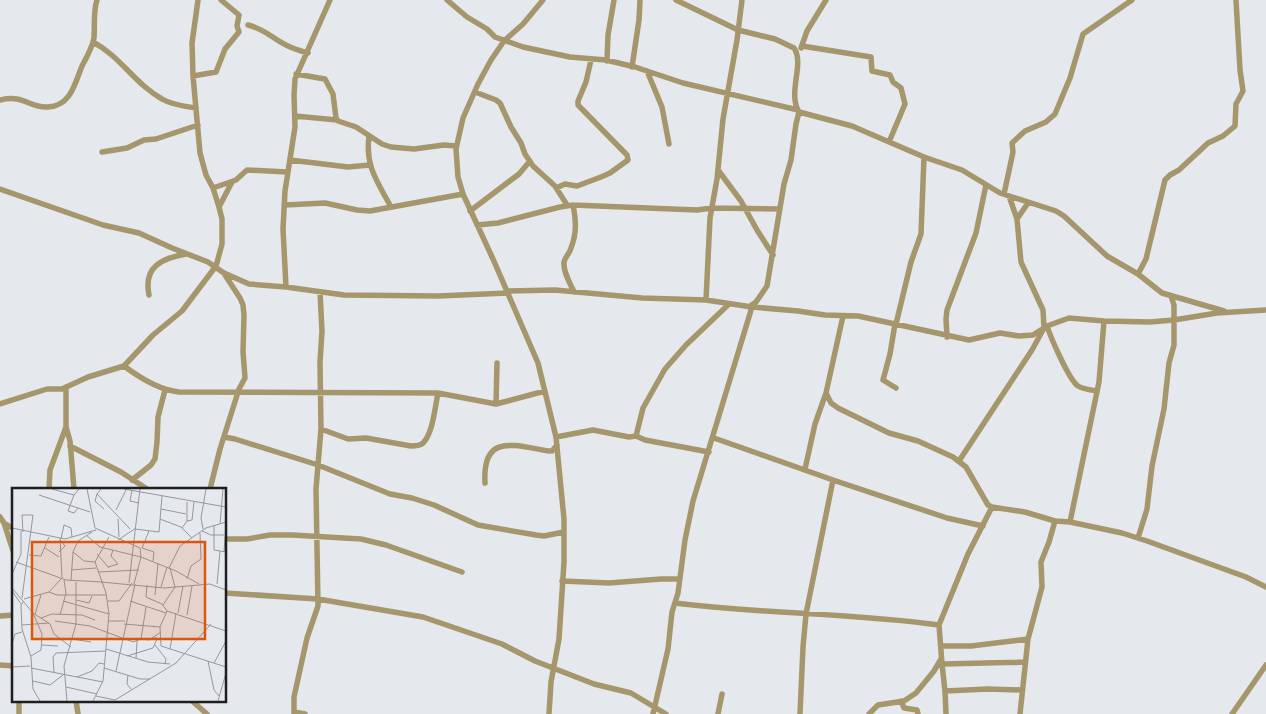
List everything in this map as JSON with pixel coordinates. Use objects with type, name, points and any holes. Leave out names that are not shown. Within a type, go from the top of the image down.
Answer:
[{"type":"street","points":[[0,100],[18,98],[49,107],[64,102],[74,88],[93,42],[97,0]]},
{"type":"street","points":[[0,404],[47,389],[58,390],[88,377],[124,366],[153,336],[182,311],[216,266],[223,237],[219,207],[200,154],[193,76],[192,43],[198,0]]},
{"type":"street","points":[[193,76],[216,72],[225,49],[239,32],[237,26],[239,15],[221,0]]},
{"type":"street","points":[[286,287],[283,229],[288,172],[294,133],[294,88],[296,74],[308,53],[330,0]]},
{"type":"street","points":[[543,0],[523,24],[504,41],[491,60],[463,118],[456,146],[458,178],[463,194],[494,259],[538,363],[556,437],[564,532],[559,640],[551,682],[549,714]]},
{"type":"street","points":[[607,61],[608,35],[614,0]]},
{"type":"street","points":[[632,67],[640,20],[640,0]]},
{"type":"street","points":[[676,0],[738,30],[775,39],[792,46],[796,50],[798,57]]},
{"type":"street","points":[[706,300],[710,218],[742,0]]},
{"type":"street","points":[[653,714],[668,649],[672,612],[693,501],[714,438],[751,307],[767,286],[784,184],[791,160],[798,111],[794,87],[798,57],[807,31],[826,0]]},
{"type":"street","points":[[1097,391],[1077,386],[1057,353],[1045,327],[1043,310],[1021,262],[1016,219],[1006,195],[1013,152],[1012,143],[1025,131],[1046,122],[1055,114],[1070,78],[1081,37],[1090,28],[1132,0]]},
{"type":"street","points":[[1138,274],[1146,259],[1165,180],[1170,175],[1178,172],[1208,143],[1224,136],[1235,126],[1236,104],[1243,91],[1236,0]]},
{"type":"street","points":[[449,1],[466,17],[487,28],[495,37],[504,41],[523,47],[632,67],[683,83],[844,123],[924,157],[962,170],[1006,195],[1044,207],[1064,216],[1107,256],[1138,274],[1156,289],[1171,296],[1184,298],[1226,312]]},
{"type":"street","points":[[248,25],[262,28],[272,37],[289,47],[308,53]]},
{"type":"street","points":[[93,42],[109,51],[140,82],[162,100],[196,108]]},
{"type":"street","points":[[802,46],[842,51],[871,58],[872,71],[890,75],[893,82],[902,89],[905,104],[896,121],[889,142]]},
{"type":"street","points":[[556,188],[565,184],[575,186],[601,177],[628,160],[627,155],[578,105],[577,102],[586,82],[591,60]]},
{"type":"street","points":[[647,71],[662,107],[669,144]]},
{"type":"street","points":[[296,74],[327,80],[333,94],[334,114],[337,120]]},
{"type":"street","points":[[475,92],[500,103],[510,127],[530,161],[570,205],[576,227],[574,240],[564,266],[574,292]]},
{"type":"street","points":[[295,116],[337,120],[356,127],[387,146],[414,150],[444,145],[456,146]]},
{"type":"street","points":[[102,152],[127,148],[144,140],[156,139],[198,126]]},
{"type":"street","points":[[369,136],[367,153],[370,165],[391,207]]},
{"type":"street","points":[[896,388],[883,380],[911,262],[921,234],[924,157]]},
{"type":"street","points":[[290,160],[348,166],[370,165]]},
{"type":"street","points":[[470,210],[519,174],[530,161]]},
{"type":"street","points":[[213,188],[232,182],[247,170],[288,172]]},
{"type":"street","points":[[718,170],[741,200],[773,255]]},
{"type":"street","points":[[219,207],[232,182]]},
{"type":"street","points":[[947,336],[947,310],[976,233],[986,185]]},
{"type":"street","points":[[0,189],[103,225],[139,233],[216,266],[224,274],[240,298],[244,315],[245,378],[238,393],[224,437],[210,488]]},
{"type":"street","points":[[285,205],[325,203],[370,211],[463,194]]},
{"type":"street","points":[[1016,219],[1028,203]]},
{"type":"street","points":[[477,225],[498,224],[570,205],[684,210],[712,208],[780,209]]},
{"type":"street","points":[[149,295],[148,281],[156,265],[162,260],[186,254]]},
{"type":"street","points":[[224,274],[249,284],[344,295],[438,296],[555,290],[642,298],[706,300],[751,307],[858,316],[969,340],[1000,334],[1028,336],[1069,318],[1150,322],[1226,312],[1266,310]]},
{"type":"street","points":[[305,714],[294,713],[294,697],[318,599],[316,489],[321,429],[322,331],[320,292]]},
{"type":"street","points":[[1138,538],[1147,510],[1152,466],[1164,410],[1169,363],[1174,345],[1174,305],[1171,296]]},
{"type":"street","points":[[636,436],[643,408],[665,369],[686,345],[729,304]]},
{"type":"street","points":[[805,470],[818,416],[826,394],[843,316]]},
{"type":"street","points":[[1070,522],[1097,391],[1104,321]]},
{"type":"street","points":[[958,461],[1032,350],[1045,327]]},
{"type":"street","points":[[496,363],[496,404]]},
{"type":"street","points":[[124,366],[165,390],[179,392],[438,393],[496,404],[545,392]]},
{"type":"street","points":[[66,387],[66,427],[70,446],[74,488]]},
{"type":"street","points":[[132,480],[151,466],[155,459],[158,417],[165,390]]},
{"type":"street","points":[[321,429],[348,438],[366,438],[418,446],[425,440],[433,421],[438,393]]},
{"type":"street","points":[[826,394],[831,403],[838,408],[889,433],[936,448],[958,461],[966,467],[984,500],[992,507],[1025,512],[1055,521],[1070,522],[1122,533],[1246,577],[1266,587]]},
{"type":"street","points":[[50,488],[50,470],[66,427]]},
{"type":"street","points":[[556,437],[593,430],[629,437],[636,436],[645,440],[709,452]]},
{"type":"street","points":[[224,437],[318,465],[390,494],[434,505],[478,525],[544,536],[564,532]]},
{"type":"street","points":[[714,438],[947,518],[982,526]]},
{"type":"street","points":[[484,483],[485,462],[494,450],[499,447],[510,445],[552,451],[557,445]]},
{"type":"street","points":[[70,446],[121,472],[144,488]]},
{"type":"street","points":[[800,714],[806,614],[833,480]]},
{"type":"street","points":[[946,714],[946,691],[941,662],[939,625],[968,554],[992,507]]},
{"type":"street","points":[[0,517],[4,523],[12,548]]},
{"type":"street","points":[[1020,714],[1028,639],[1041,594],[1042,558],[1055,521]]},
{"type":"street","points":[[4,523],[12,528]]},
{"type":"street","points":[[226,538],[247,539],[270,535],[361,539],[386,545],[462,572]]},
{"type":"street","points":[[562,582],[608,584],[661,578],[679,579]]},
{"type":"street","points":[[226,593],[318,599],[423,618],[502,644],[535,660],[594,684],[631,693],[666,714]]},
{"type":"street","points":[[675,603],[710,608],[893,619],[939,625]]},
{"type":"street","points":[[941,646],[971,646],[1028,639]]},
{"type":"street","points":[[941,662],[1025,662]]},
{"type":"street","points":[[869,714],[882,704],[907,700],[919,690],[941,662]]},
{"type":"street","points":[[1232,714],[1266,665]]},
{"type":"street","points":[[946,691],[1022,690]]},
{"type":"street","points":[[718,714],[722,694]]},
{"type":"street","points":[[193,702],[207,714]]},
{"type":"street","points":[[901,702],[904,708],[917,710],[918,714]]}]
